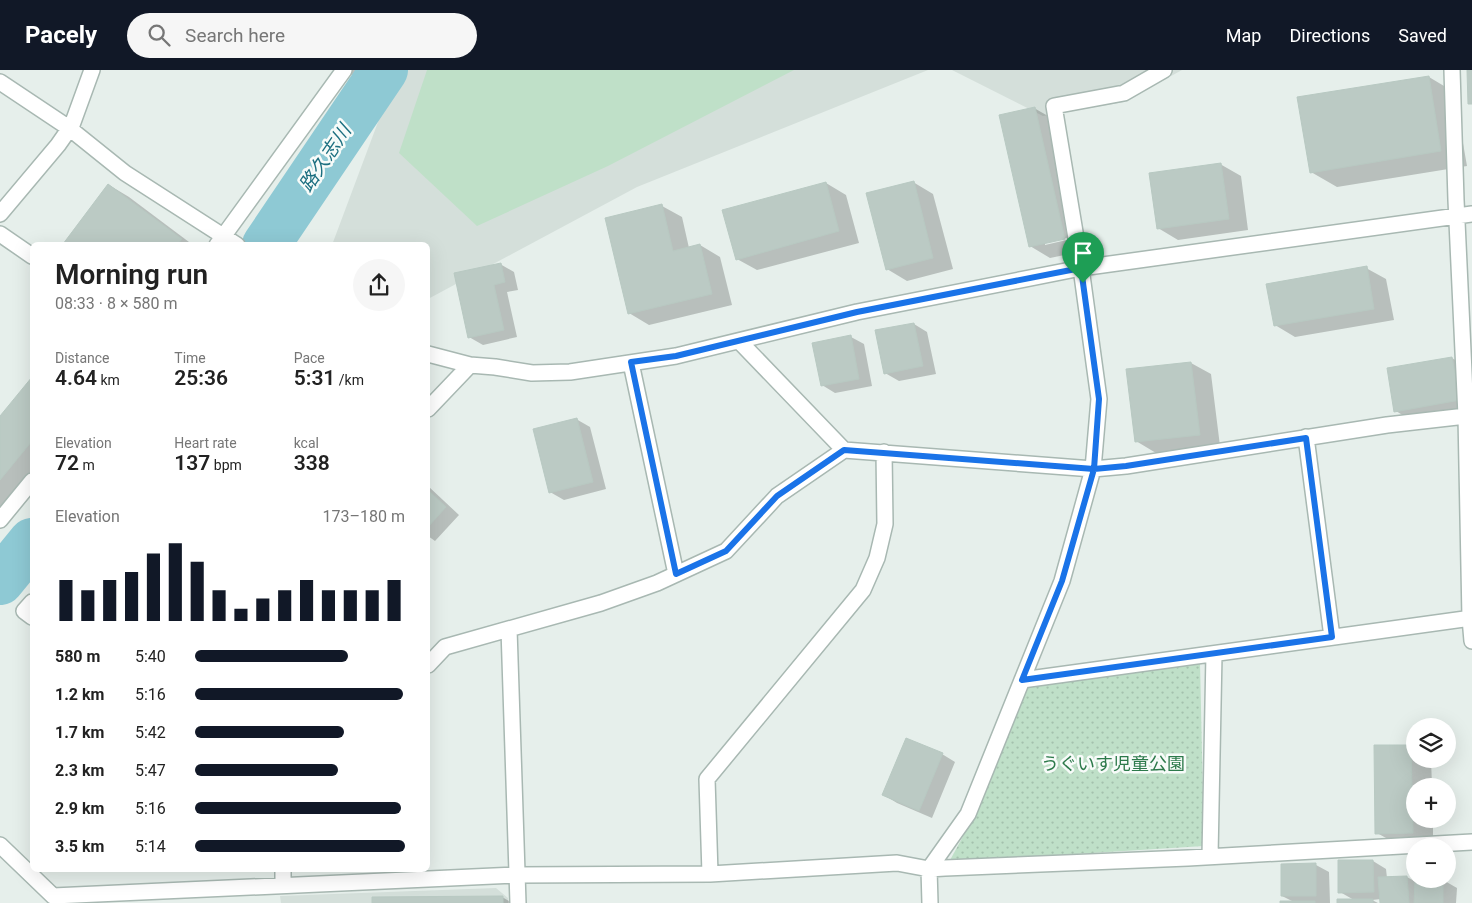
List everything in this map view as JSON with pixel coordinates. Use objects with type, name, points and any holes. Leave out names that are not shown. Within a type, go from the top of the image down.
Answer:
[{"type":"street","points":[[0,214],[58,146],[72,124],[92,70]]},
{"type":"street","points":[[0,82],[69,128],[126,173],[220,240],[344,70]]},
{"type":"street","points":[[930,903],[929,869],[968,814],[1062,581],[1094,469],[1099,399],[1081,268],[1054,106],[1124,93],[1164,70]]},
{"type":"street","points":[[1452,70],[1456,216],[1466,416],[1472,641]]},
{"type":"street","points":[[430,355],[470,365],[532,373],[570,372],[676,356],[740,342],[857,312],[1081,268],[1472,214]]},
{"type":"street","points":[[0,234],[30,255]]},
{"type":"street","points":[[740,342],[844,450]]},
{"type":"street","points":[[631,362],[676,574]]},
{"type":"street","points":[[430,407],[470,365]]},
{"type":"street","points":[[430,663],[445,647],[601,603],[657,583],[726,551],[777,496],[844,450],[1094,469],[1126,466],[1387,425],[1466,416]]},
{"type":"street","points":[[1306,438],[1332,637]]},
{"type":"street","points":[[710,874],[706,779],[863,590],[877,558],[885,524],[884,452]]},
{"type":"street","points":[[0,520],[30,483]]},
{"type":"street","points":[[30,604],[24,611],[30,616]]},
{"type":"street","points":[[1022,680],[1471,618]]},
{"type":"street","points":[[509,629],[518,903]]},
{"type":"street","points":[[1210,856],[1214,654]]},
{"type":"street","points":[[0,845],[53,899],[283,878],[710,874],[897,863],[929,869],[1472,842]]},
{"type":"shaded area","points":[[404,70],[928,70],[637,187],[430,298],[430,242],[333,242],[384,106]]},
{"type":"shaded area","points":[[952,70],[1182,70],[1124,102],[1043,116]]},
{"type":"shaded area","points":[[496,888],[508,898],[508,903],[281,903],[280,896]]},
{"type":"green space","points":[[427,70],[794,70],[608,166],[477,226],[399,153]]},
{"type":"green space","name":"うぐいす児童公園","points":[[1200,662],[1204,846],[949,862],[972,820],[1025,687]]},
{"type":"building","points":[[1467,70],[1472,70],[1472,104],[1468,104]]},
{"type":"building","points":[[1429,76],[1441,151],[1310,173],[1297,97]]},
{"type":"building","points":[[1035,107],[1065,239],[1029,247],[999,115]]},
{"type":"building","points":[[1221,163],[1229,219],[1157,229],[1149,173]]},
{"type":"building","points":[[914,181],[933,258],[886,270],[866,193]]},
{"type":"building","points":[[826,182],[839,231],[736,260],[722,210]]},
{"type":"building","points":[[108,184],[182,239],[180,242],[64,242]]},
{"type":"building","points":[[662,204],[673,251],[700,244],[712,294],[628,314],[605,218]]},
{"type":"building","points":[[501,263],[505,282],[494,285],[504,330],[468,338],[454,273]]},
{"type":"building","points":[[1367,266],[1374,309],[1274,326],[1266,284]]},
{"type":"building","points":[[914,323],[923,366],[884,374],[875,330]]},
{"type":"building","points":[[851,335],[859,379],[821,386],[812,343]]},
{"type":"building","points":[[1452,357],[1460,400],[1394,412],[1387,368]]},
{"type":"building","points":[[1191,362],[1200,435],[1135,442],[1126,369]]},
{"type":"building","points":[[30,379],[30,443],[0,480],[0,416]]},
{"type":"building","points":[[577,418],[593,482],[549,493],[533,429]]},
{"type":"building","points":[[430,492],[446,507],[430,525]]},
{"type":"building","points":[[906,738],[943,753],[919,811],[882,795]]},
{"type":"building","points":[[1374,745],[1406,745],[1406,768],[1412,768],[1412,778],[1406,778],[1406,828],[1413,828],[1413,833],[1375,834]]},
{"type":"building","points":[[1338,860],[1373,860],[1374,892],[1338,893]]},
{"type":"building","points":[[1316,863],[1316,896],[1281,896],[1281,864]]},
{"type":"building","points":[[1406,876],[1409,903],[1380,903],[1378,877]]},
{"type":"building","points":[[1415,888],[1443,888],[1443,903],[1414,903]]},
{"type":"building","points":[[503,896],[503,903],[372,903],[372,897]]},
{"type":"building","points":[[1337,899],[1373,899],[1373,903],[1337,903]]},
{"type":"building","points":[[1280,901],[1315,901],[1315,903],[1280,903]]},
{"type":"waterway","name":"路久志川","points":[[268,242],[384,70]]},
{"type":"waterway","name":"路久志川","points":[[0,581],[30,544]]},
{"type":"route","points":[[1083,283],[1081,268],[857,312],[740,342],[676,356],[631,362],[676,574],[726,551],[777,496],[844,450],[1094,469],[1062,581],[1022,680],[1332,637],[1306,438],[1126,466],[1094,469],[1099,399],[1083,283]]}]
